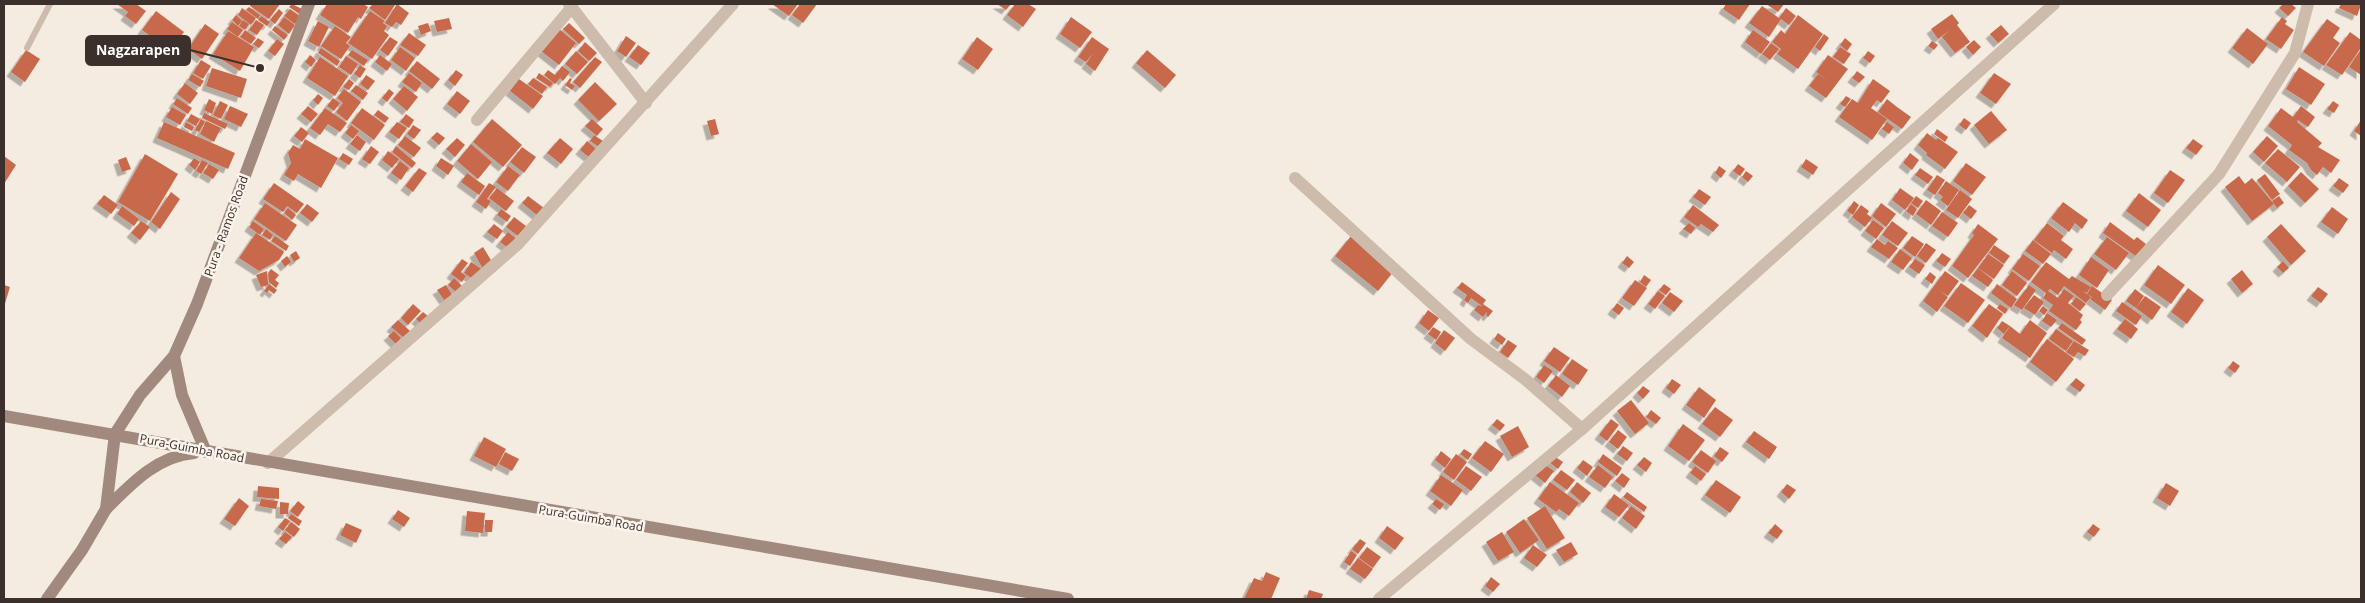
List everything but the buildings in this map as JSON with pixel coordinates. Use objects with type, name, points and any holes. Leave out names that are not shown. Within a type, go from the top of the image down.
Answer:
[{"type":"main road","name":"Pura - Ramos Road","points":[[115,434],[140,395],[174,356],[197,304],[309,4]]},
{"type":"main road","points":[[47,599],[82,550],[106,510],[130,485],[160,462],[177,454],[206,452],[182,395],[174,356]]},
{"type":"main road","name":"Pura-Guimba Road","points":[[4,416],[115,434],[268,463],[1068,599]]},
{"type":"main road","points":[[106,510],[115,434]]},
{"type":"street","points":[[268,463],[518,244],[733,4]]},
{"type":"street","points":[[1379,599],[1582,429],[2054,4]]},
{"type":"street","points":[[2107,295],[2219,174],[2295,53],[2308,4]]},
{"type":"street","points":[[477,120],[570,6],[646,103]]},
{"type":"street","points":[[1295,178],[1470,339],[1526,380],[1582,429]]},
{"type":"lane","points":[[27,48],[50,4]]},
{"type":"place","name":"Nagzarapen","points":[[260,68]]}]
